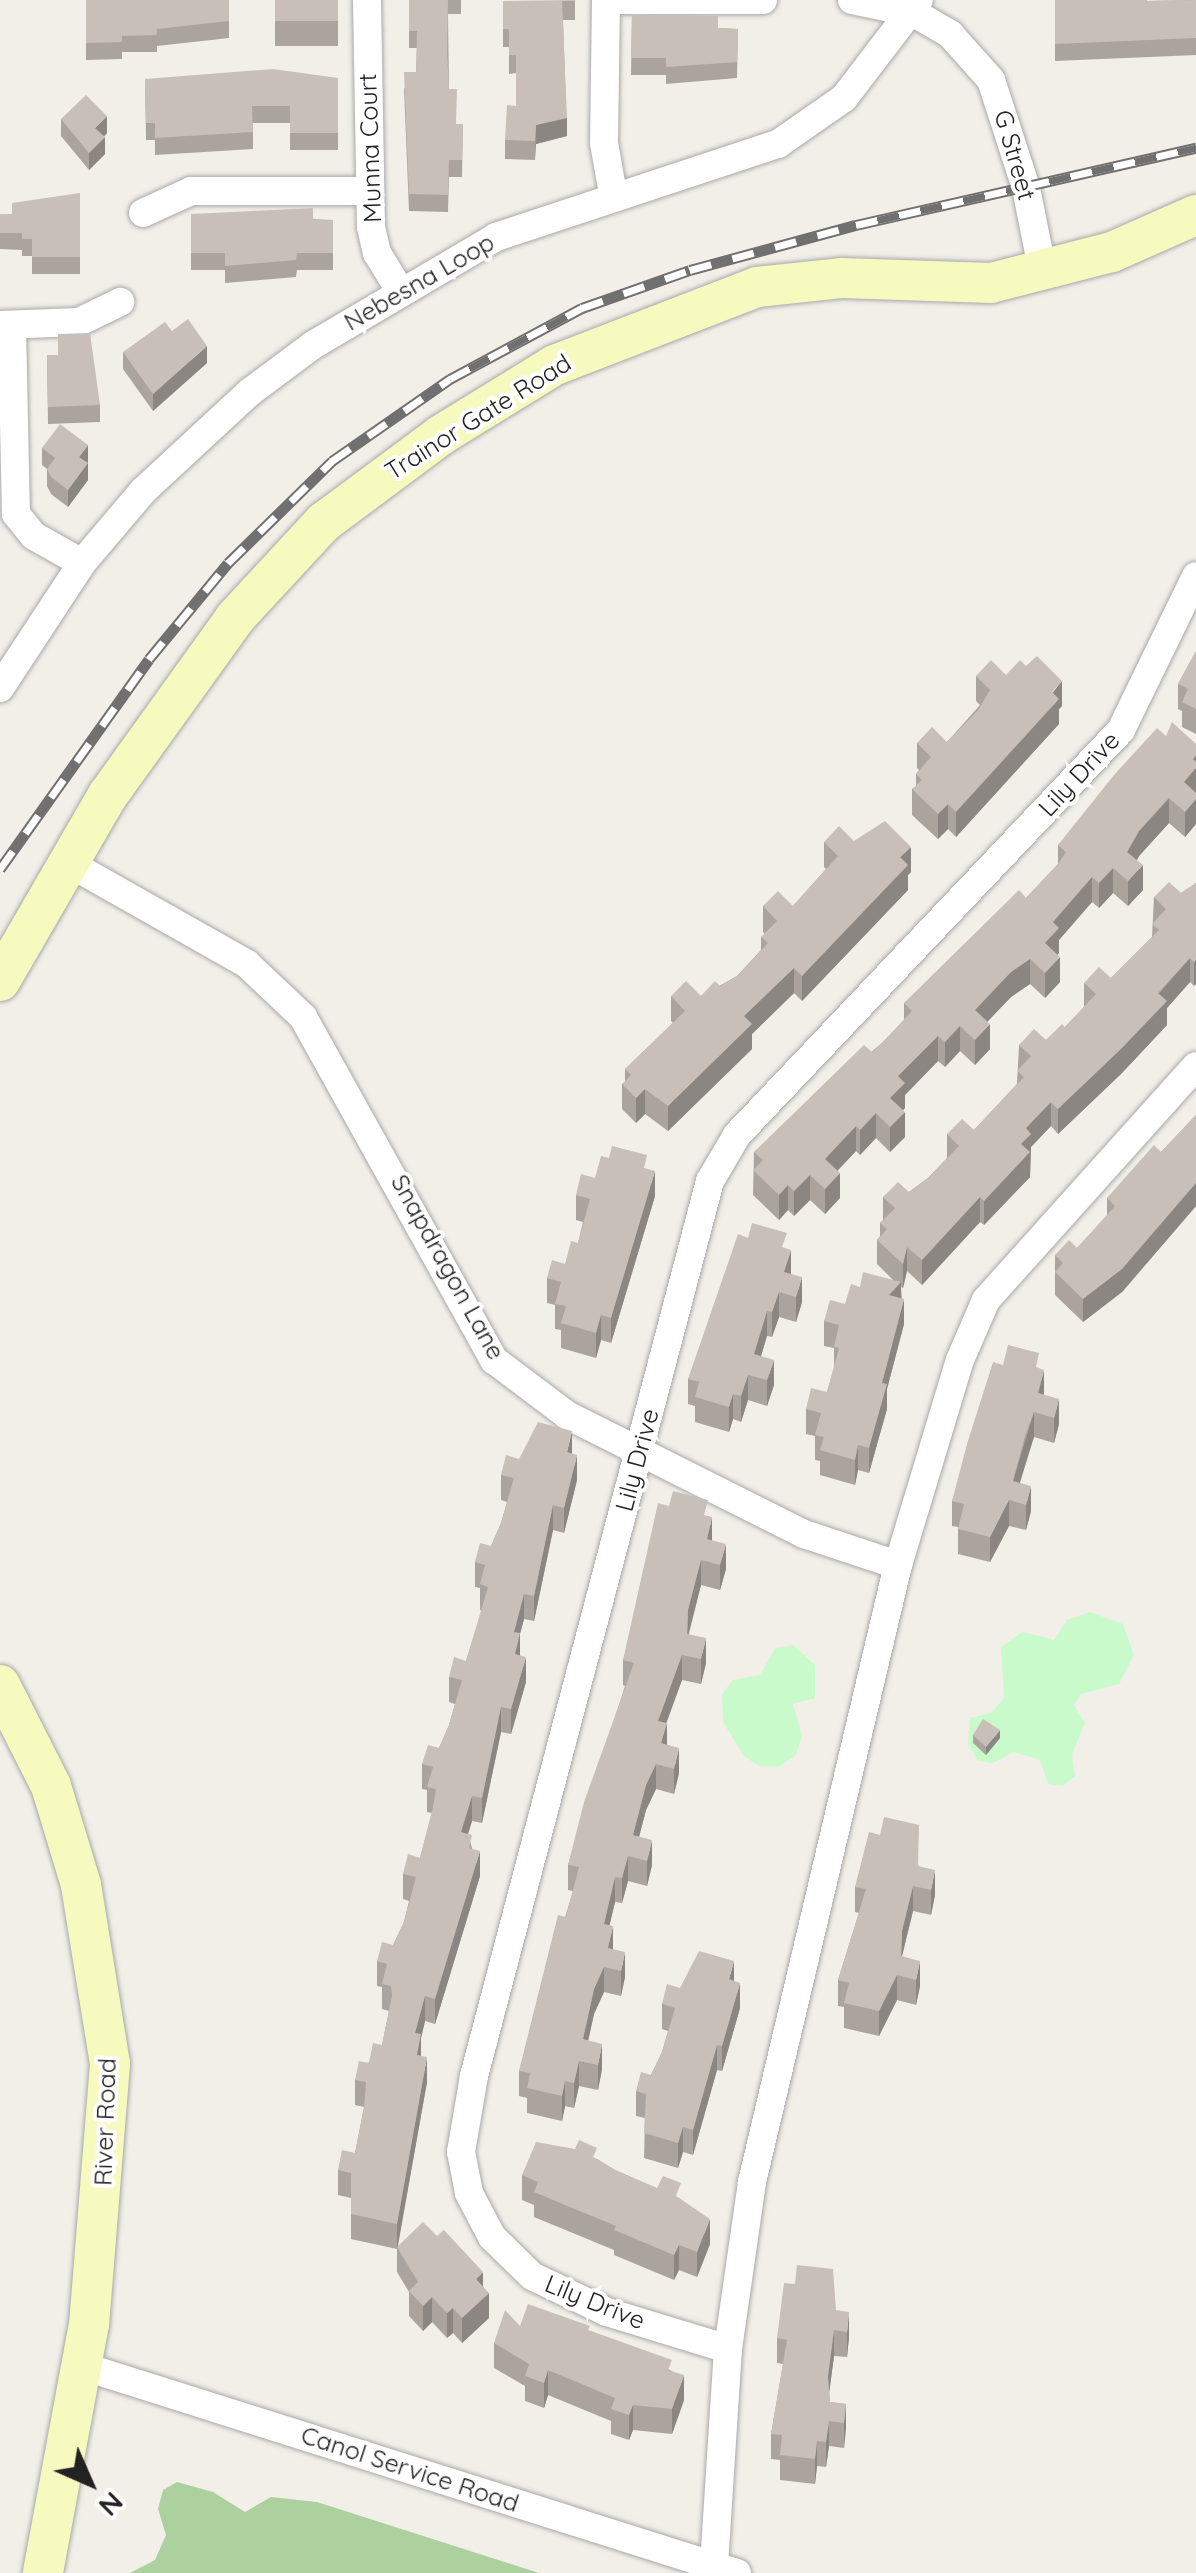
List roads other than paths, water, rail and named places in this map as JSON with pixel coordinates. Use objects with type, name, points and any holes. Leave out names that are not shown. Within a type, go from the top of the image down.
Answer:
[{"type":"main road","name":"Trainor Gate Road","points":[[0,982],[108,795],[121,784],[235,618],[324,522],[441,434],[555,365],[757,287],[842,278],[991,283],[1043,274],[1196,215]]},
{"type":"main road","name":"Trainor Gate Road","points":[[0,1012],[119,804],[121,784]]},
{"type":"main road","name":"River Road","points":[[0,1685],[50,1786],[100,1974],[110,2064],[107,2154],[82,2366],[42,2573]]},
{"type":"street","name":"Munna Court","points":[[367,0],[368,191],[377,253],[399,289]]},
{"type":"street","points":[[613,194],[604,143],[606,0],[762,0]]},
{"type":"street","points":[[852,0],[917,6]]},
{"type":"street","name":"Nebesna Loop","points":[[0,688],[82,563],[143,491],[227,412],[399,289],[496,237],[613,194],[700,174],[778,144],[844,98],[917,6]]},
{"type":"street","name":"G Street","points":[[917,6],[950,34],[990,80],[1026,188],[1043,274]]},
{"type":"street","points":[[143,212],[191,191],[368,191]]},
{"type":"street","points":[[82,563],[34,536],[16,514],[6,326],[79,322],[120,302]]},
{"type":"street","name":"Lily Drive","points":[[728,2349],[607,2312],[532,2276],[492,2237],[469,2193],[460,2152],[474,2076],[710,1180],[737,1135],[1122,730],[1196,576]]},
{"type":"street","name":"Snapdragon Lane","points":[[80,870],[246,964],[303,1017],[494,1360],[567,1415],[640,1448],[804,1534],[898,1565]]},
{"type":"street","points":[[726,2569],[728,2349],[752,2182],[898,1565],[960,1360],[986,1300],[1196,1066]]},
{"type":"street","name":"Canol Service Road","points":[[82,2366],[726,2569]]},
{"type":"railway","points":[[0,869],[149,659],[228,563],[332,461],[450,379],[582,308],[690,270],[856,225],[1196,148]]}]
